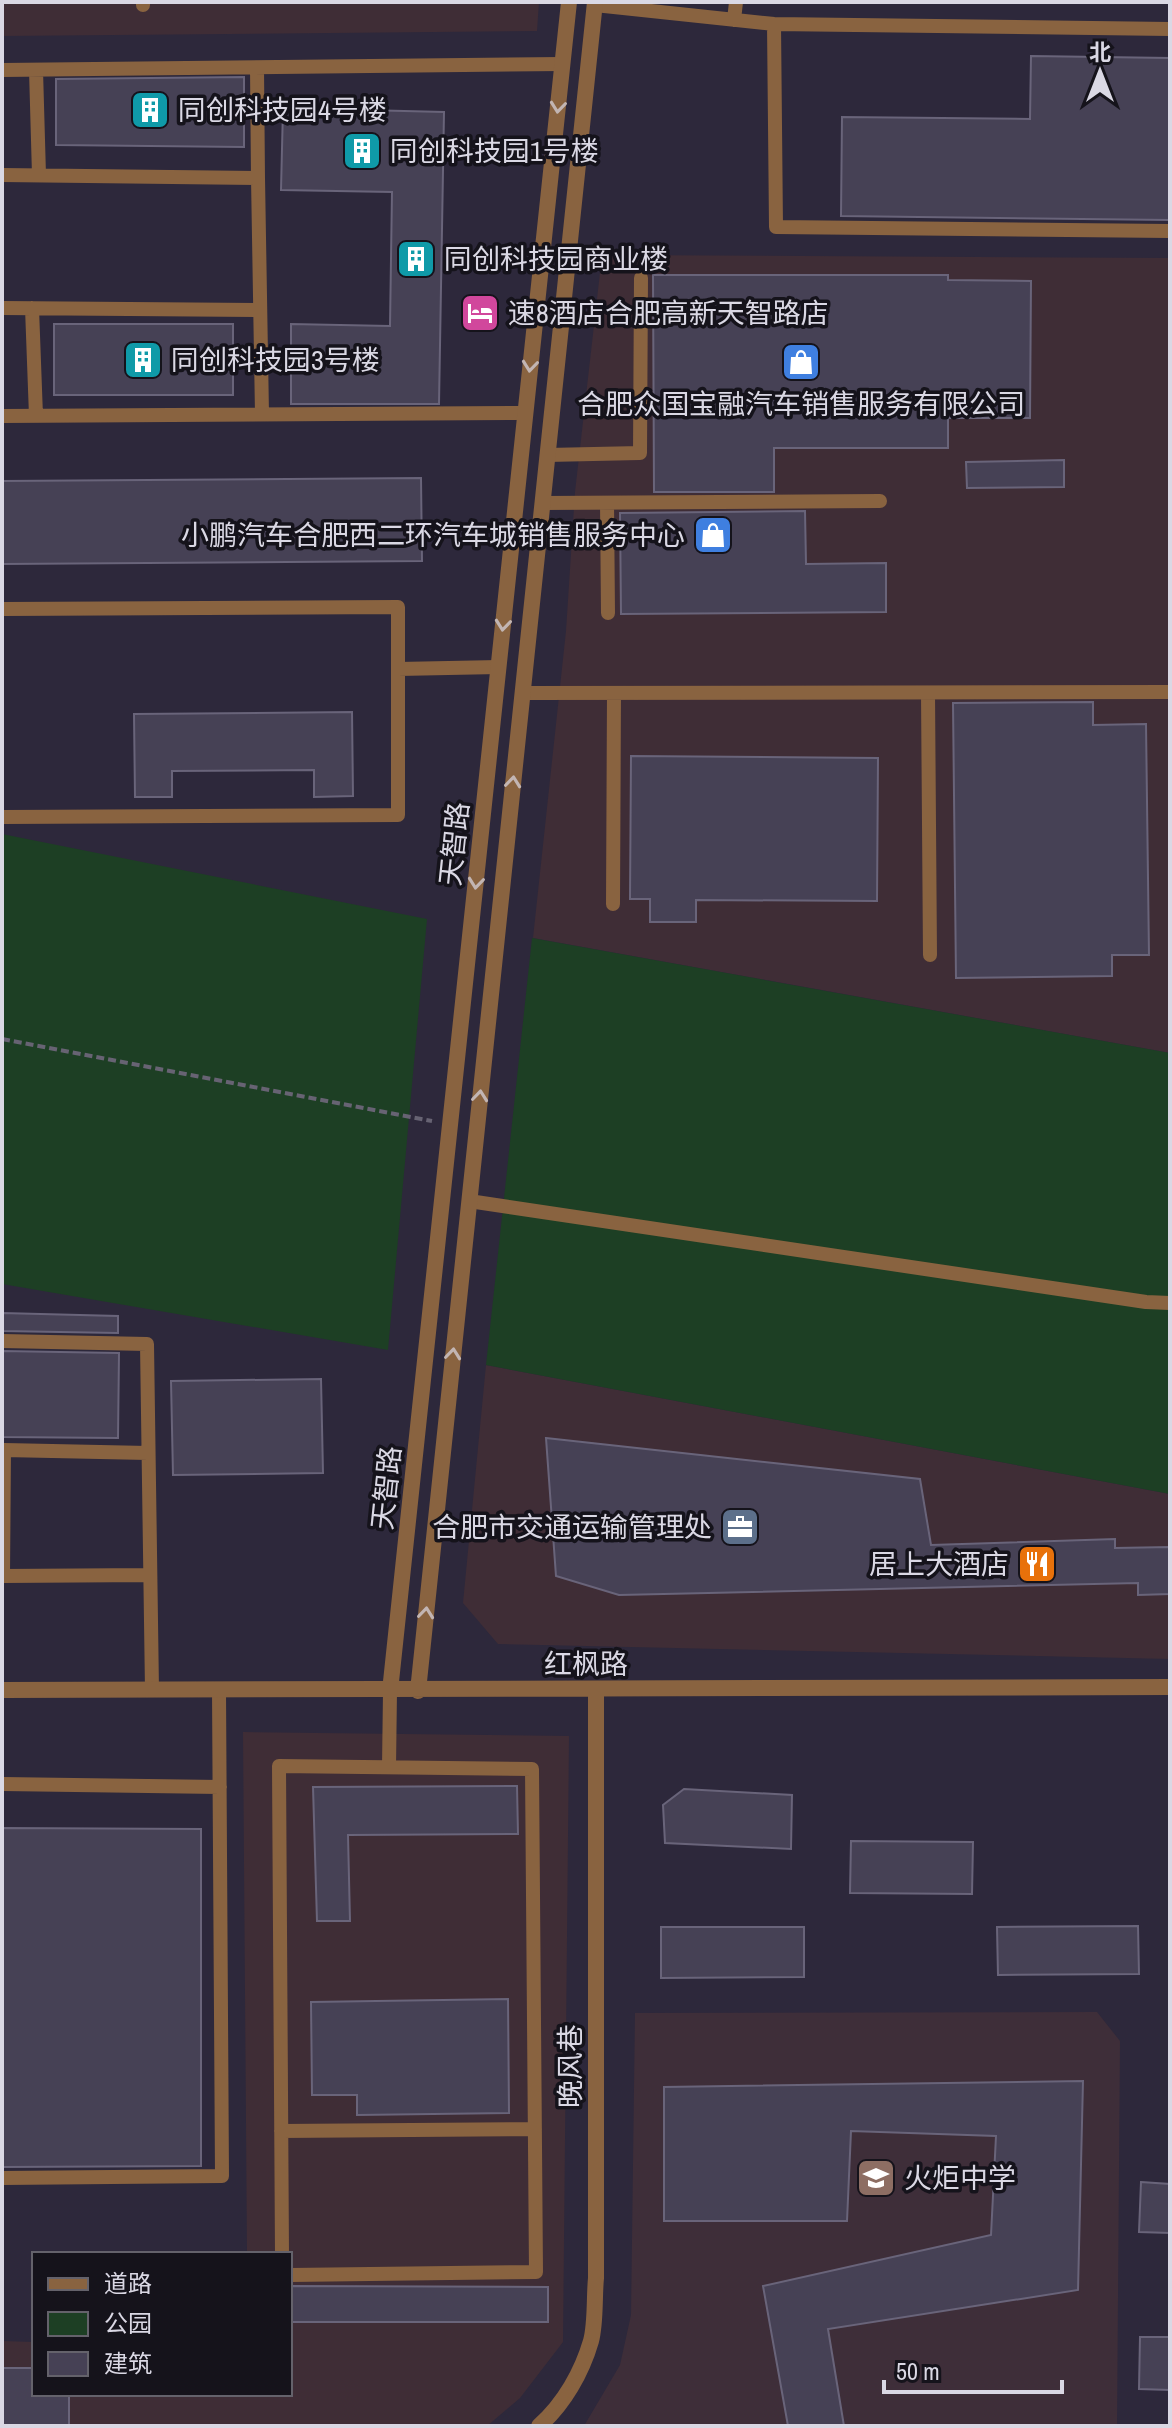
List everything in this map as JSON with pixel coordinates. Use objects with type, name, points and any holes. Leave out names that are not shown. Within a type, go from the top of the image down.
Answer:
[{"type":"street","name":"天智路","points":[[390,1691],[569,2]]},
{"type":"street","name":"天智路","points":[[418,1691],[595,3]]},
{"type":"street","name":"红枫路","points":[[2,1690],[1170,1687]]},
{"type":"street","name":"晚风巷","points":[[539,2426],[575,2381],[591,2339],[596,2278],[596,1690]]},
{"type":"lane","points":[[734,20],[736,2]]},
{"type":"lane","points":[[595,3],[774,24],[1170,29]]},
{"type":"lane","points":[[774,24],[776,227],[1170,231]]},
{"type":"lane","points":[[2,70],[562,64]]},
{"type":"lane","points":[[257,68],[262,414]]},
{"type":"lane","points":[[36,70],[39,175]]},
{"type":"lane","points":[[2,175],[258,178]]},
{"type":"lane","points":[[547,455],[640,453],[641,278]]},
{"type":"lane","points":[[2,308],[260,310]]},
{"type":"lane","points":[[32,308],[36,416]]},
{"type":"lane","points":[[2,416],[525,413]]},
{"type":"lane","points":[[542,503],[880,501]]},
{"type":"lane","points":[[607,503],[608,613]]},
{"type":"lane","points":[[2,609],[398,607],[398,815],[2,817]]},
{"type":"lane","points":[[398,669],[499,667]]},
{"type":"lane","points":[[523,693],[1170,692]]},
{"type":"lane","points":[[613,904],[614,693]]},
{"type":"lane","points":[[928,693],[930,955]]},
{"type":"lane","points":[[469,1201],[1146,1302],[1170,1303]]},
{"type":"lane","points":[[2,1341],[147,1344],[152,1690]]},
{"type":"lane","points":[[148,1453],[4,1450],[3,1576],[150,1575]]},
{"type":"lane","points":[[2,2178],[222,2176],[219,1691]]},
{"type":"lane","points":[[389,1767],[390,1691]]},
{"type":"lane","points":[[282,2252],[279,1766],[532,1769],[536,2272],[292,2275]]},
{"type":"lane","points":[[2,1784],[220,1787]]},
{"type":"lane","points":[[281,2131],[535,2129]]},
{"type":"path","points":[[2,1039],[450,1124]]},
{"type":"shaded area","points":[[2,2],[539,2],[537,31],[2,36]]},
{"type":"shaded area","points":[[602,255],[1170,258],[1170,1053],[533,938],[566,631],[575,492]]},
{"type":"shaded area","points":[[486,1365],[1170,1494],[1170,1659],[498,1644],[463,1603]]},
{"type":"shaded area","points":[[243,1732],[569,1736],[563,2342],[520,2398],[487,2426],[2,2426],[2,2341],[32,2342],[32,2396],[292,2396],[292,2252],[247,2252]]},
{"type":"shaded area","name":"火炬中学","points":[[1097,2012],[1120,2041],[1117,2426],[584,2426],[620,2365],[631,2315],[635,2013]]},
{"type":"green space","points":[[2,834],[427,919],[388,1350],[2,1284]]},
{"type":"green space","points":[[532,938],[1170,1053],[1170,1494],[486,1365]]},
{"type":"building","points":[[1031,56],[1170,58],[1170,220],[841,216],[842,117],[1030,119]]},
{"type":"building","name":"同创科技园4号楼","points":[[244,77],[244,147],[56,145],[56,79]]},
{"type":"building","points":[[283,108],[444,112],[439,404],[291,404],[291,324],[390,326],[392,192],[281,190]]},
{"type":"building","name":"合肥众国宝融汽车销售服务有限公司","points":[[653,275],[948,275],[948,280],[1031,281],[1030,418],[948,418],[948,448],[774,448],[774,492],[654,492]]},
{"type":"building","name":"同创科技园3号楼","points":[[54,324],[233,324],[233,395],[54,395]]},
{"type":"building","points":[[1064,460],[1064,487],[967,488],[966,462]]},
{"type":"building","points":[[421,478],[422,561],[2,564],[2,481]]},
{"type":"building","name":"小鹏汽车合肥西二环汽车城销售服务中心","points":[[805,511],[806,564],[886,563],[886,612],[621,614],[620,513]]},
{"type":"building","points":[[1093,702],[1093,725],[1146,724],[1149,955],[1112,955],[1112,976],[956,978],[953,703]]},
{"type":"building","points":[[352,712],[353,796],[314,797],[314,770],[172,771],[172,797],[135,797],[134,714]]},
{"type":"building","points":[[631,756],[878,758],[877,901],[696,900],[696,922],[650,922],[650,899],[630,899]]},
{"type":"building","points":[[2,1313],[118,1316],[118,1333],[2,1331]]},
{"type":"building","points":[[2,1351],[119,1353],[118,1438],[2,1437]]},
{"type":"building","points":[[321,1379],[323,1473],[173,1475],[171,1381]]},
{"type":"building","name":"合肥市交通运输管理处","points":[[546,1438],[920,1479],[931,1545],[1115,1539],[1115,1548],[1170,1547],[1170,1594],[1138,1595],[1138,1583],[619,1595],[556,1576]]},
{"type":"building","points":[[517,1786],[518,1834],[348,1835],[350,1921],[317,1921],[313,1787]]},
{"type":"building","points":[[684,1789],[792,1795],[791,1849],[665,1843],[663,1805]]},
{"type":"building","points":[[2,1828],[201,1829],[201,2166],[2,2167]]},
{"type":"building","points":[[851,1841],[973,1842],[972,1894],[850,1893]]},
{"type":"building","points":[[1138,1926],[1139,1974],[998,1975],[997,1927]]},
{"type":"building","points":[[661,1927],[804,1927],[804,1977],[661,1978]]},
{"type":"building","points":[[508,1999],[509,2113],[357,2115],[357,2095],[312,2095],[311,2002]]},
{"type":"building","points":[[1083,2081],[1078,2290],[828,2329],[844,2426],[788,2426],[763,2286],[991,2235],[996,2136],[851,2131],[847,2221],[664,2221],[664,2087]]},
{"type":"building","points":[[1141,2182],[1170,2184],[1170,2233],[1139,2232]]},
{"type":"building","points":[[292,2286],[548,2287],[548,2322],[292,2322]]},
{"type":"building","points":[[1140,2337],[1170,2337],[1170,2390],[1139,2389]]},
{"type":"building","points":[[2,2368],[32,2368],[32,2396],[69,2396],[69,2426],[2,2426]]},
{"type":"place","name":"同创科技园4号楼","points":[[150,110]]},
{"type":"place","name":"同创科技园1号楼","points":[[362,151]]},
{"type":"place","name":"同创科技园商业楼","points":[[416,259]]},
{"type":"place","name":"速8酒店合肥高新天智路店","points":[[480,313]]},
{"type":"place","name":"同创科技园3号楼","points":[[143,360]]},
{"type":"place","name":"合肥众国宝融汽车销售服务有限公司","points":[[801,362]]},
{"type":"place","name":"小鹏汽车合肥西二环汽车城销售服务中心","points":[[713,535]]},
{"type":"place","name":"合肥市交通运输管理处","points":[[740,1527]]},
{"type":"place","name":"居上大酒店","points":[[1037,1564]]},
{"type":"place","name":"火炬中学","points":[[876,2178]]}]
